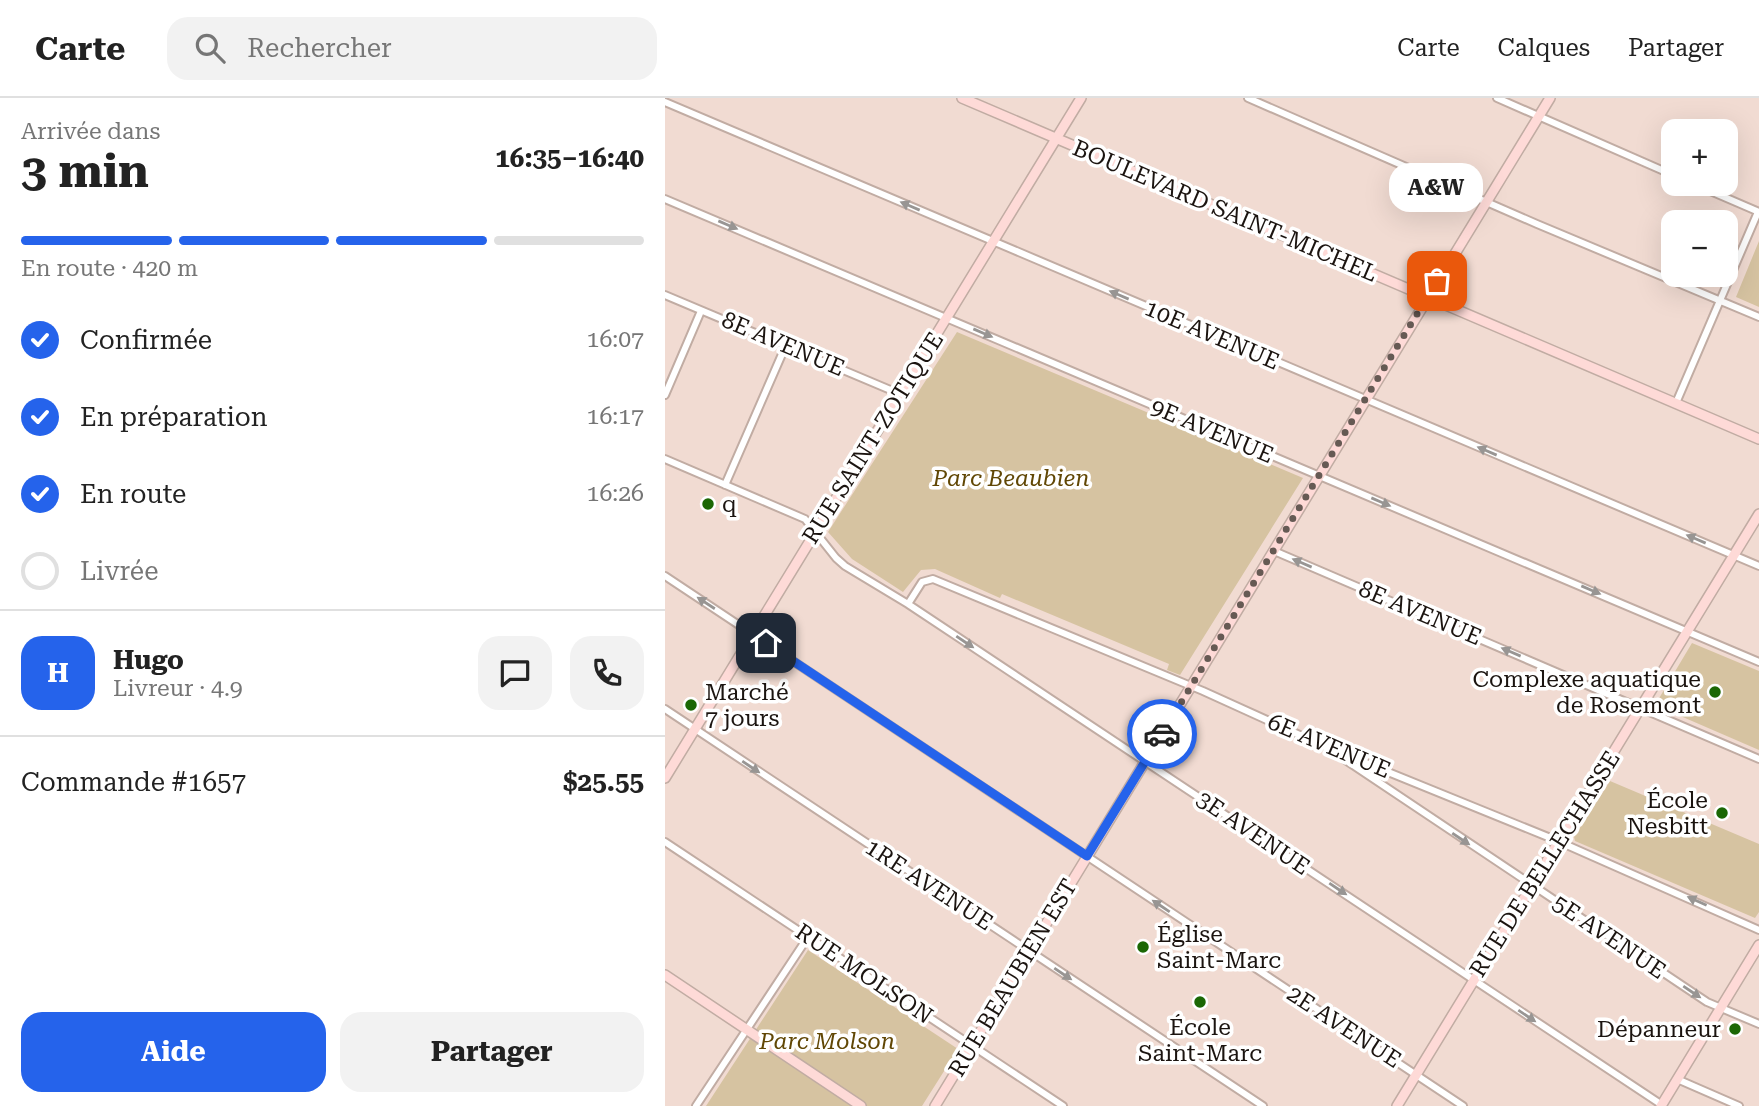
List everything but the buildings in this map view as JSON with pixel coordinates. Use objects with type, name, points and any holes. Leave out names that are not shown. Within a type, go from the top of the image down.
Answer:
[{"type":"street","name":"BOULEVARD SAINT-MICHEL","points":[[962,98],[1759,439]]},
{"type":"street","name":"RUE SAINT-ZOTIQUE","points":[[665,778],[1081,98]]},
{"type":"street","points":[[1248,98],[1759,317]]},
{"type":"street","points":[[1497,98],[1661,170]]},
{"type":"street","name":"RUE BEAUBIEN EST","points":[[935,1106],[1550,98]]},
{"type":"street","name":"10E AVENUE","points":[[665,102],[1759,566]]},
{"type":"street","points":[[1676,403],[1759,212],[1722,196]]},
{"type":"street","name":"9E AVENUE","points":[[665,199],[1759,662]]},
{"type":"street","name":"8E AVENUE","points":[[665,295],[900,394]]},
{"type":"street","points":[[665,395],[701,311]]},
{"type":"street","points":[[725,485],[786,345]]},
{"type":"street","points":[[665,459],[805,519],[815,531]]},
{"type":"street","name":"RUE DE BELLECHASSE","points":[[1397,1106],[1759,514]]},
{"type":"street","name":"3E AVENUE","points":[[815,531],[845,566],[908,604],[1661,1105]]},
{"type":"street","name":"8E AVENUE","points":[[1274,551],[1759,759]]},
{"type":"street","name":"2E AVENUE","points":[[665,576],[1463,1106]]},
{"type":"street","name":"6E AVENUE","points":[[908,604],[922,582],[933,579],[1324,746],[1558,841],[1759,930]]},
{"type":"street","name":"1RE AVENUE","points":[[665,709],[1263,1106]]},
{"type":"street","name":"5E AVENUE","points":[[1324,746],[1707,1002],[1759,1024]]},
{"type":"street","name":"RUE MOLSON","points":[[665,842],[1063,1106]]},
{"type":"street","points":[[696,1106],[808,937]]},
{"type":"street","points":[[1661,1105],[1759,945]]},
{"type":"street","points":[[665,975],[861,1106]]},
{"type":"street","points":[[1677,1079],[1739,1106]]},
{"type":"green space","points":[[1759,241],[1759,307],[1736,297]]},
{"type":"green space","name":"Parc Beaubien","points":[[957,332],[1303,478],[1180,675],[1167,670],[1169,664],[1002,594],[1000,598],[935,569],[921,570],[903,592],[852,559],[828,532]]},
{"type":"green space","points":[[1692,643],[1759,671],[1759,750],[1655,705]]},
{"type":"green space","points":[[1610,781],[1759,844],[1759,912],[1755,918],[1575,841],[1574,837]]},
{"type":"green space","name":"Parc Molson","points":[[808,950],[958,1049],[922,1106],[706,1106]]},
{"type":"way so far","points":[[1162,734],[1437,281]]},
{"type":"place","name":"A&W","points":[[1437,281]]},
{"type":"place","name":"q","points":[[708,504]]},
{"type":"place","name":"Complexe aquatique de Rosemont","points":[[1715,692]]},
{"type":"place","name":"Marché 7 jours","points":[[691,705]]},
{"type":"place","name":"École Nesbitt","points":[[1722,813]]},
{"type":"place","name":"Église Saint-Marc","points":[[1143,947]]},
{"type":"place","name":"École Saint-Marc","points":[[1200,1002]]},
{"type":"place","name":"Dépanneur","points":[[1735,1029]]},
{"type":"route","points":[[766,643],[1087,856],[1162,734]]}]
